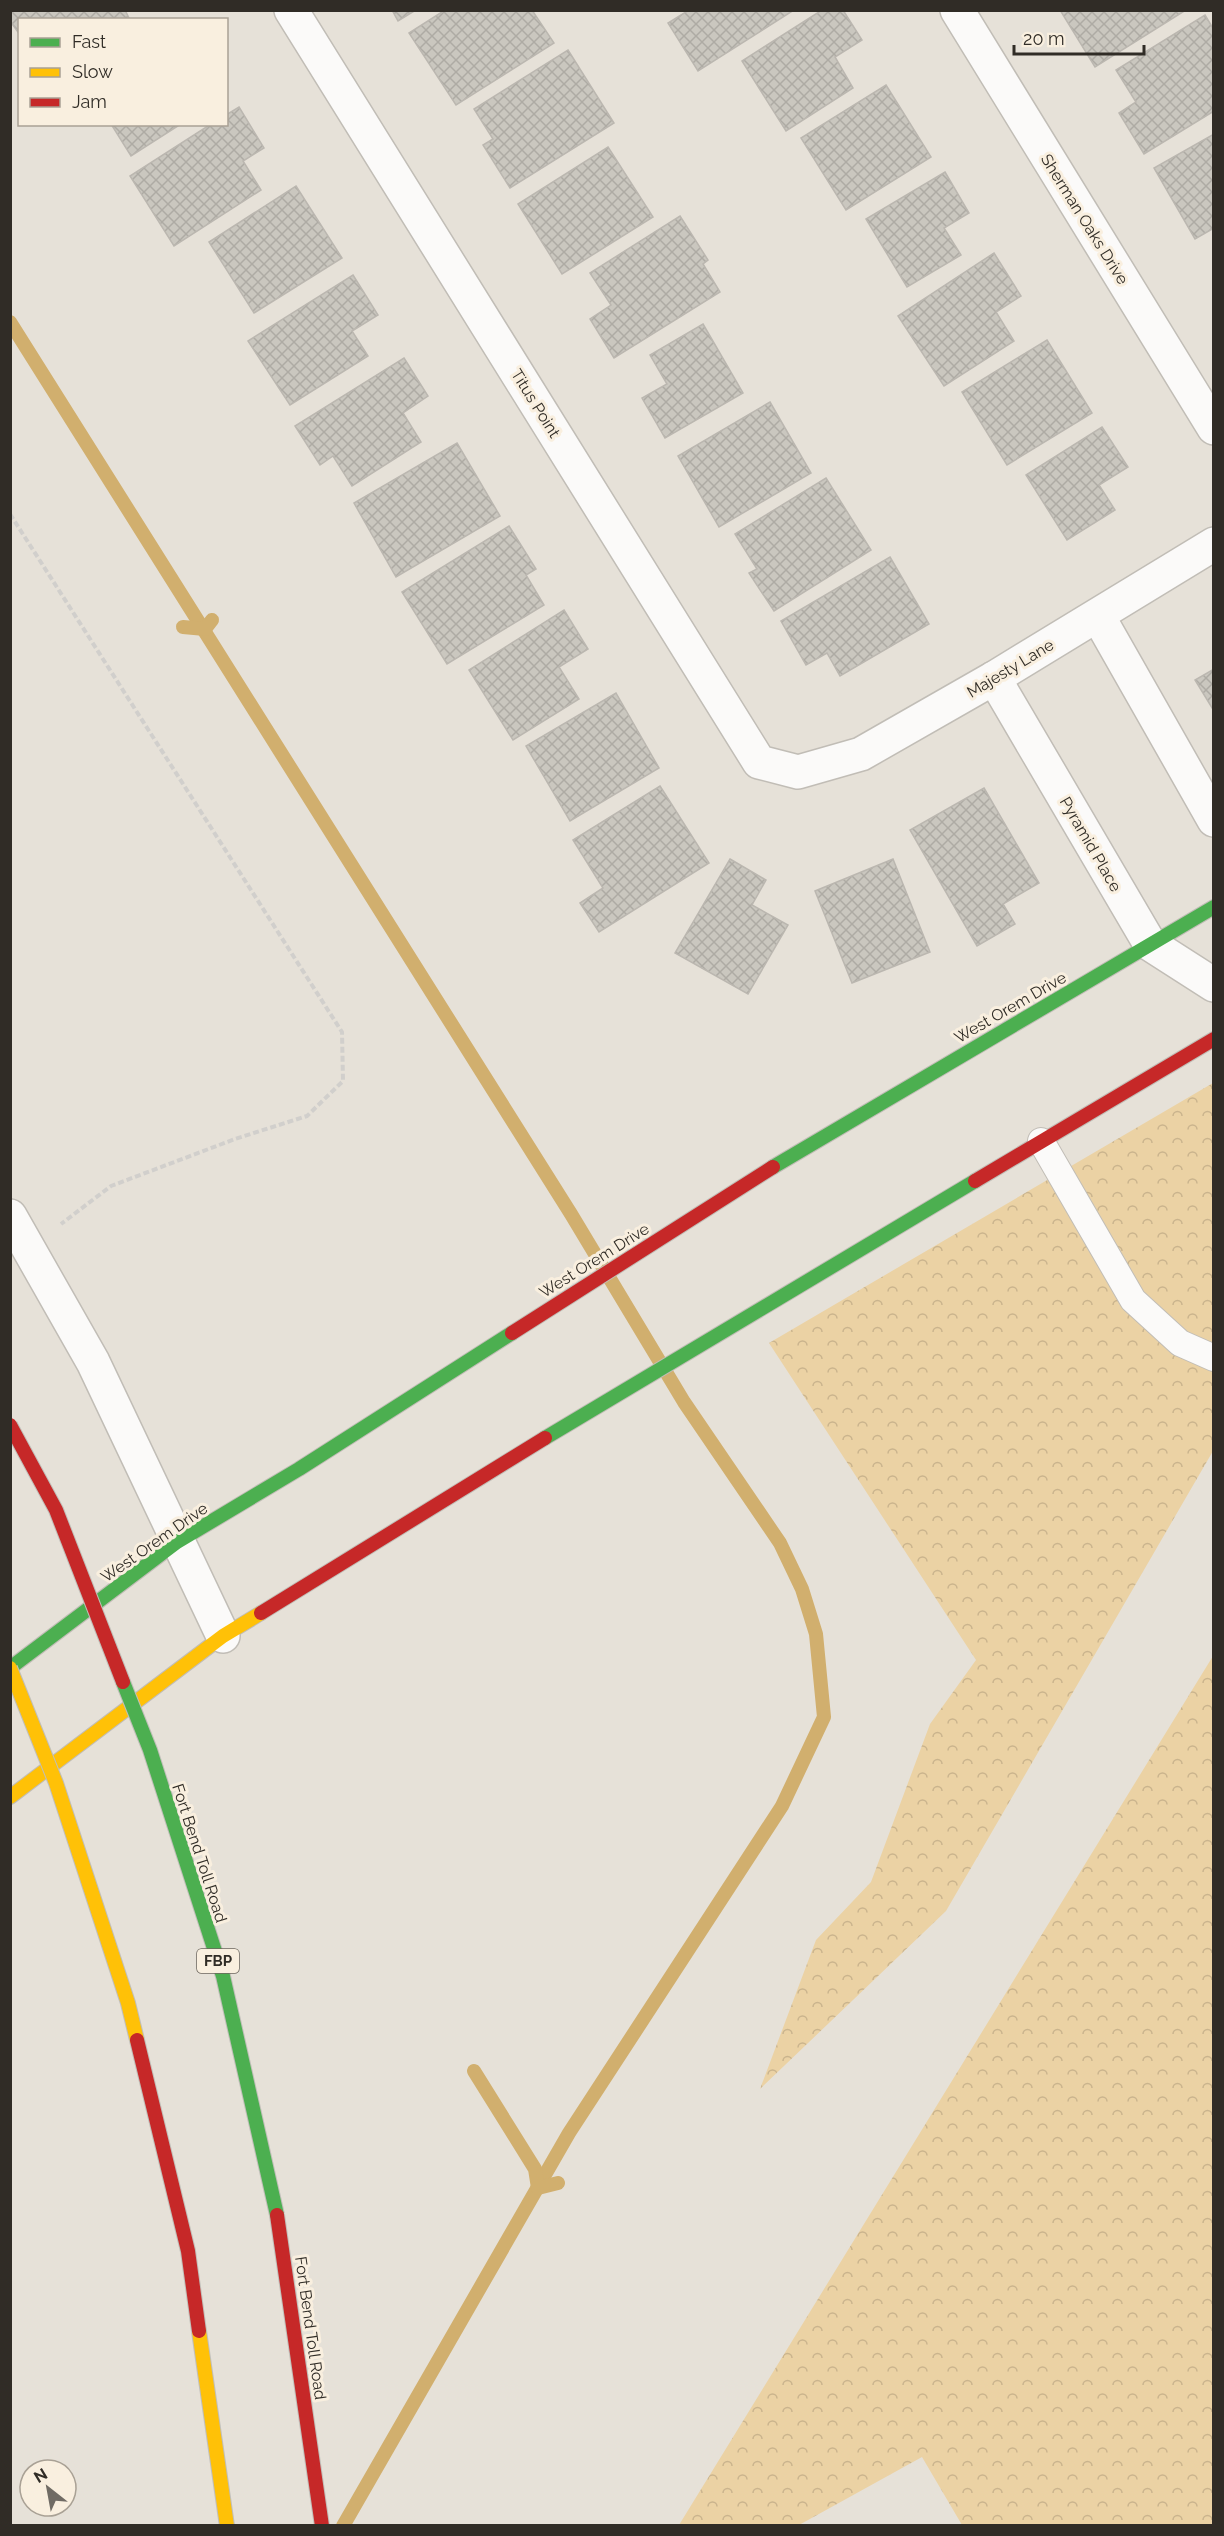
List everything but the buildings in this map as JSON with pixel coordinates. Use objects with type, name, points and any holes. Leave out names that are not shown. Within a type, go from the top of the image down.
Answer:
[{"type":"main road","name":"West Orem Drive","points":[[10,1668],[177,1542],[299,1469],[543,1311],[813,1141],[1214,907]]},
{"type":"main road","points":[[10,1797],[223,1636],[593,1408],[1214,1039]]},
{"type":"main road","name":"Fort Bend Toll Road","points":[[10,1425],[56,1510],[150,1750],[223,1976],[282,2237],[322,2526]]},
{"type":"main road","points":[[10,1668],[56,1783],[128,2003],[188,2251],[227,2526]]},
{"type":"street","name":"Titus Point","points":[[291,10],[759,762],[798,772]]},
{"type":"street","name":"Sherman Oaks Drive","points":[[957,10],[1214,428]]},
{"type":"street","name":"Majesty Lane","points":[[798,772],[861,754],[994,678],[1214,544]]},
{"type":"street","points":[[1098,616],[1214,820]]},
{"type":"street","name":"Pyramid Place","points":[[994,678],[1150,944],[1214,986]]},
{"type":"street","points":[[10,1215],[93,1362],[223,1636]]},
{"type":"lane","points":[[1041,1141],[1133,1300],[1180,1343],[1214,1358]]},
{"type":"path","points":[[10,514],[342,1032],[343,1081],[308,1116],[235,1139],[111,1186],[62,1221],[39,1266]]},
{"type":"green space","points":[[1213,1083],[1213,1451],[946,1911],[760,2089],[816,1940],[871,1882],[930,1724],[976,1660],[769,1343]]},
{"type":"green space","points":[[1213,1656],[1213,2525],[962,2525],[922,2457],[799,2525],[679,2525]]},
{"type":"waterway","points":[[10,322],[571,1214],[684,1402],[780,1543],[802,1589],[816,1634],[824,1717],[782,1806],[569,2133],[343,2526]]},
{"type":"waterway","points":[[183,627],[205,629],[212,620]]},
{"type":"waterway","points":[[474,2071],[535,2169],[538,2188],[558,2183]]},
{"type":"traffic: fast","points":[[773,1167],[1214,907]]},
{"type":"traffic: fast","points":[[545,1438],[975,1181]]},
{"type":"traffic: fast","points":[[10,1668],[177,1542],[299,1469],[512,1333]]},
{"type":"traffic: fast","points":[[123,1682],[150,1750],[223,1976],[277,2215]]},
{"type":"traffic: slow","points":[[10,1797],[223,1636],[261,1613]]},
{"type":"traffic: slow","points":[[10,1668],[56,1783],[128,2003],[137,2040]]},
{"type":"traffic: slow","points":[[199,2331],[227,2526]]},
{"type":"traffic: jam","points":[[975,1181],[1214,1039]]},
{"type":"traffic: jam","points":[[512,1333],[773,1167]]},
{"type":"traffic: jam","points":[[10,1425],[56,1510],[123,1682]]},
{"type":"traffic: jam","points":[[261,1613],[545,1438]]},
{"type":"traffic: jam","points":[[137,2040],[188,2251],[199,2331]]},
{"type":"traffic: jam","points":[[277,2215],[322,2526]]}]
